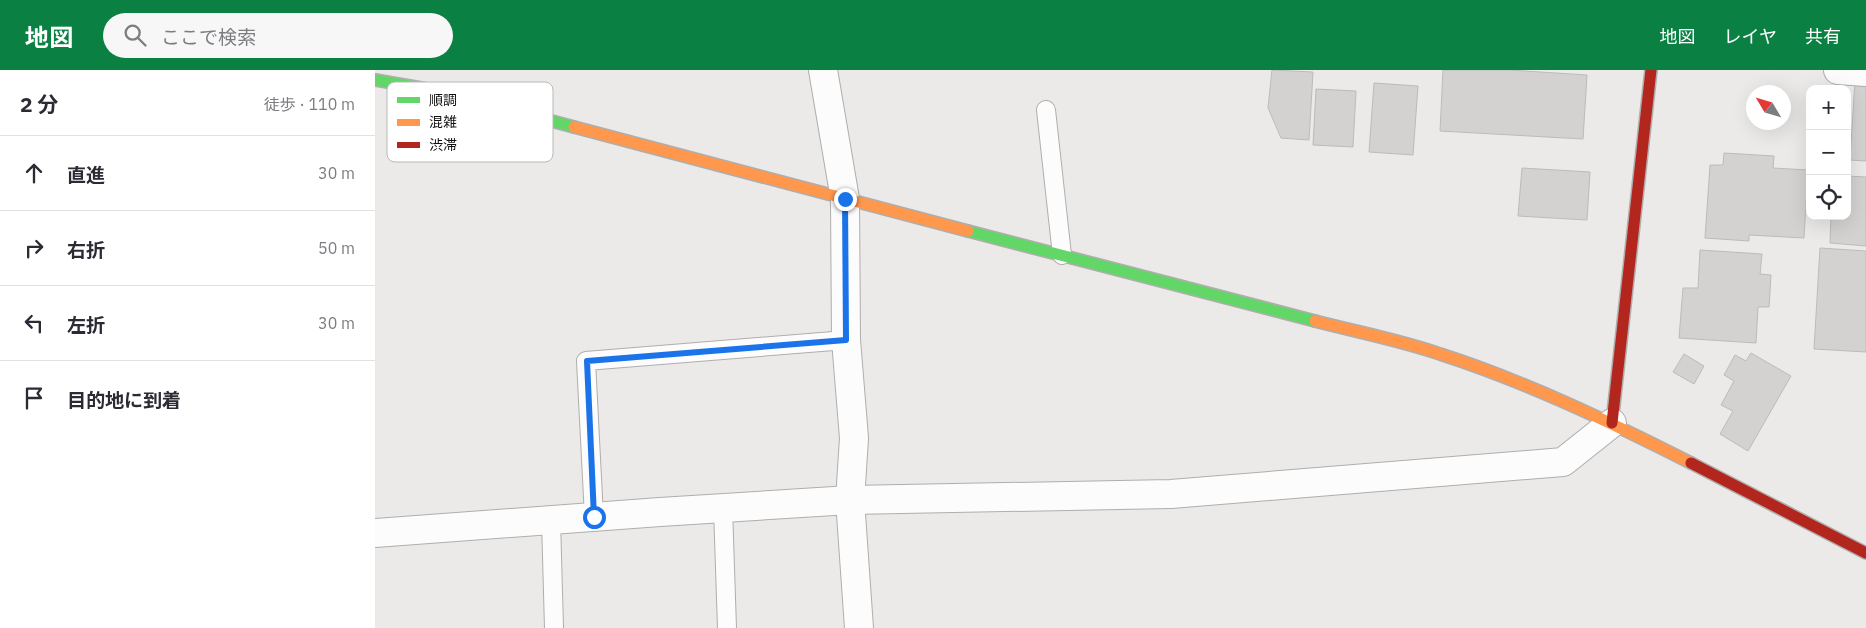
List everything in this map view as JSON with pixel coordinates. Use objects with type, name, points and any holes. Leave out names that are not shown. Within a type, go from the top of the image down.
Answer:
[{"type":"street","points":[[823,70],[845,199],[846,340],[855,438],[850,500],[859,628]]},
{"type":"street","points":[[375,533],[850,500],[1171,494],[1563,462],[1612,423],[1651,70]]},
{"type":"street","points":[[1837,70],[1866,72]]},
{"type":"street","points":[[553,121],[845,199],[1439,352],[1493,372],[1612,423],[1866,553]]},
{"type":"lane","points":[[1046,110],[1062,255]]},
{"type":"lane","points":[[594,517],[587,361],[846,340]]},
{"type":"lane","points":[[723,508],[727,628]]},
{"type":"lane","points":[[551,520],[554,628]]},
{"type":"building","points":[[1272,70],[1313,72],[1309,140],[1281,138],[1268,108]]},
{"type":"building","points":[[1443,70],[1509,70],[1587,75],[1583,139],[1440,131]]},
{"type":"building","points":[[1855,81],[1866,81],[1866,161],[1851,160]]},
{"type":"building","points":[[1374,83],[1418,86],[1413,155],[1369,152]]},
{"type":"building","points":[[1316,89],[1356,91],[1353,147],[1313,145]]},
{"type":"building","points":[[1724,153],[1774,156],[1773,168],[1806,170],[1804,238],[1749,235],[1749,241],[1705,238],[1710,165],[1723,165]]},
{"type":"building","points":[[1522,168],[1590,172],[1587,220],[1518,216]]},
{"type":"building","points":[[1851,176],[1866,177],[1866,246],[1830,243],[1831,220],[1851,220]]},
{"type":"building","points":[[1820,248],[1866,251],[1866,352],[1814,349]]},
{"type":"building","points":[[1700,250],[1762,254],[1760,274],[1771,275],[1769,307],[1758,307],[1756,343],[1679,338],[1683,288],[1698,288]]},
{"type":"building","points":[[1751,353],[1791,376],[1748,451],[1720,434],[1733,411],[1721,405],[1734,381],[1724,375],[1735,355],[1746,361]]},
{"type":"building","points":[[1684,354],[1704,366],[1694,384],[1673,372]]},
{"type":"traffic: fast","points":[[375,80],[387,82]]},
{"type":"traffic: fast","points":[[553,121],[574,127]]},
{"type":"traffic: fast","points":[[968,231],[1315,321]]},
{"type":"traffic: slow","points":[[574,127],[968,231]]},
{"type":"traffic: slow","points":[[1315,321],[1425,349],[1505,377],[1599,418],[1691,463]]},
{"type":"traffic: jam","points":[[1612,423],[1651,70]]},
{"type":"traffic: jam","points":[[1691,463],[1866,553]]},
{"type":"route","points":[[594,517],[587,361],[846,340],[845,199]]}]
